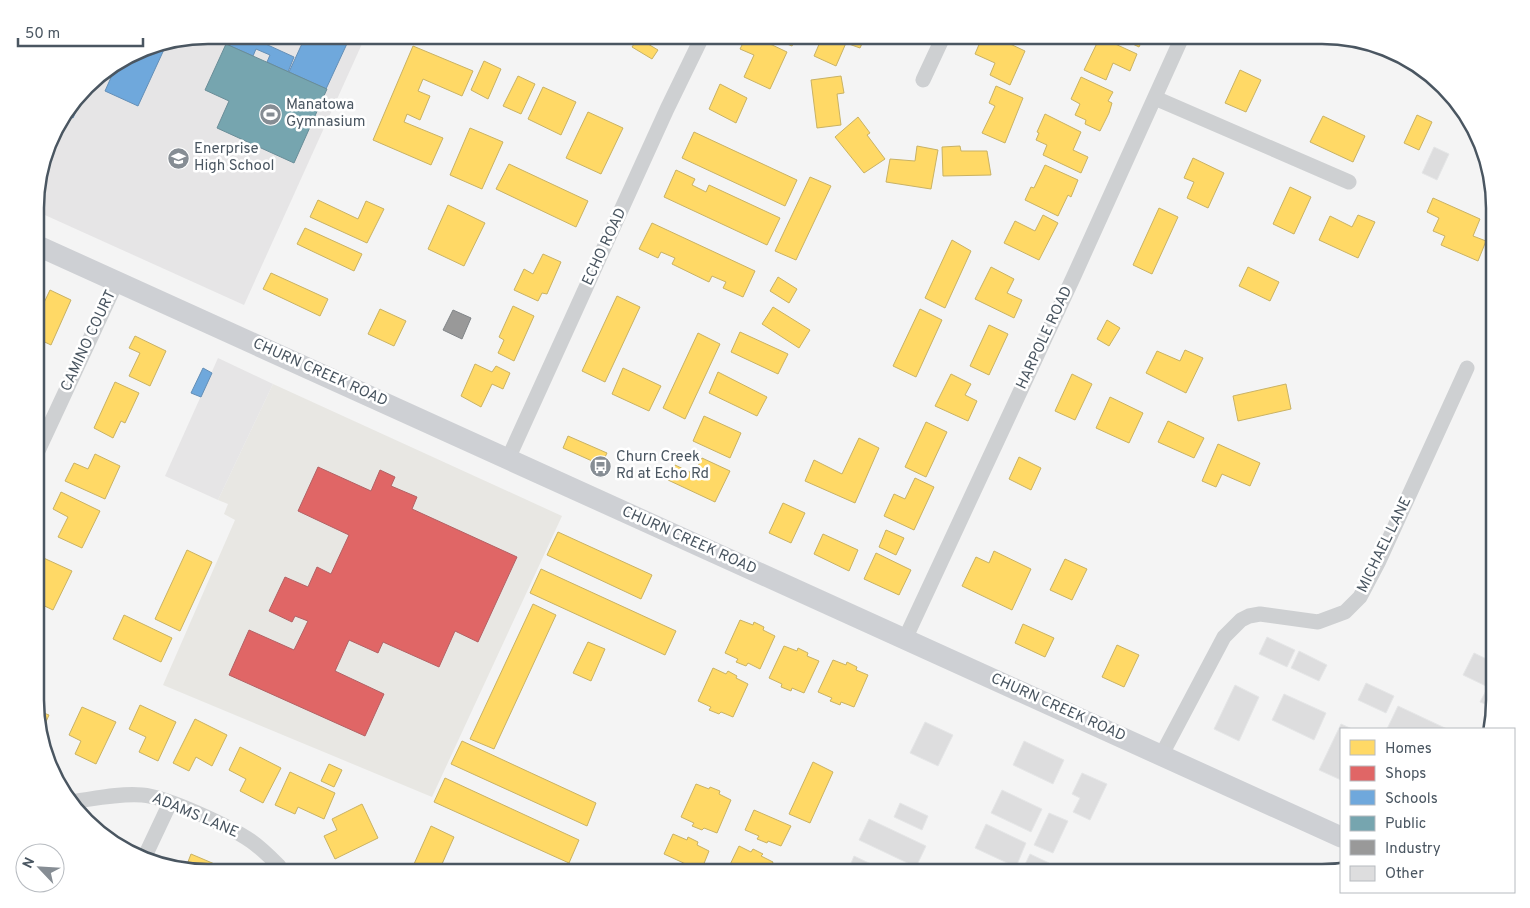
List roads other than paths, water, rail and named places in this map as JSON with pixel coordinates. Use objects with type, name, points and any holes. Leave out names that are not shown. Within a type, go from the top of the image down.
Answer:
[{"type":"main road","name":"CHURN CREEK ROAD","points":[[44,249],[1340,837]]},
{"type":"street","name":"ECHO ROAD","points":[[508,459],[667,109],[699,44]]},
{"type":"street","points":[[923,80],[940,44]]},
{"type":"street","name":"HARPOLE ROAD","points":[[905,639],[1061,305],[1179,44]]},
{"type":"street","points":[[1155,98],[1349,182]]},
{"type":"street","name":"CAMINO COURT","points":[[44,438],[117,281]]},
{"type":"street","name":"MICHAEL LANE","points":[[1161,756],[1224,637],[1241,620],[1260,614],[1318,622],[1345,612],[1360,597],[1379,561],[1467,368]]},
{"type":"street","name":"ADAMS LANE","points":[[79,801],[144,795],[170,803],[240,834],[277,864]]},
{"type":"street","points":[[147,853],[170,803]]},
{"type":"place","name":"Manatowa Gymnasium","points":[[270,114]]},
{"type":"place","name":"Enerprise High School","points":[[178,158]]},
{"type":"place","name":"Churn Creek Rd at Echo Rd","points":[[600,466]]}]
